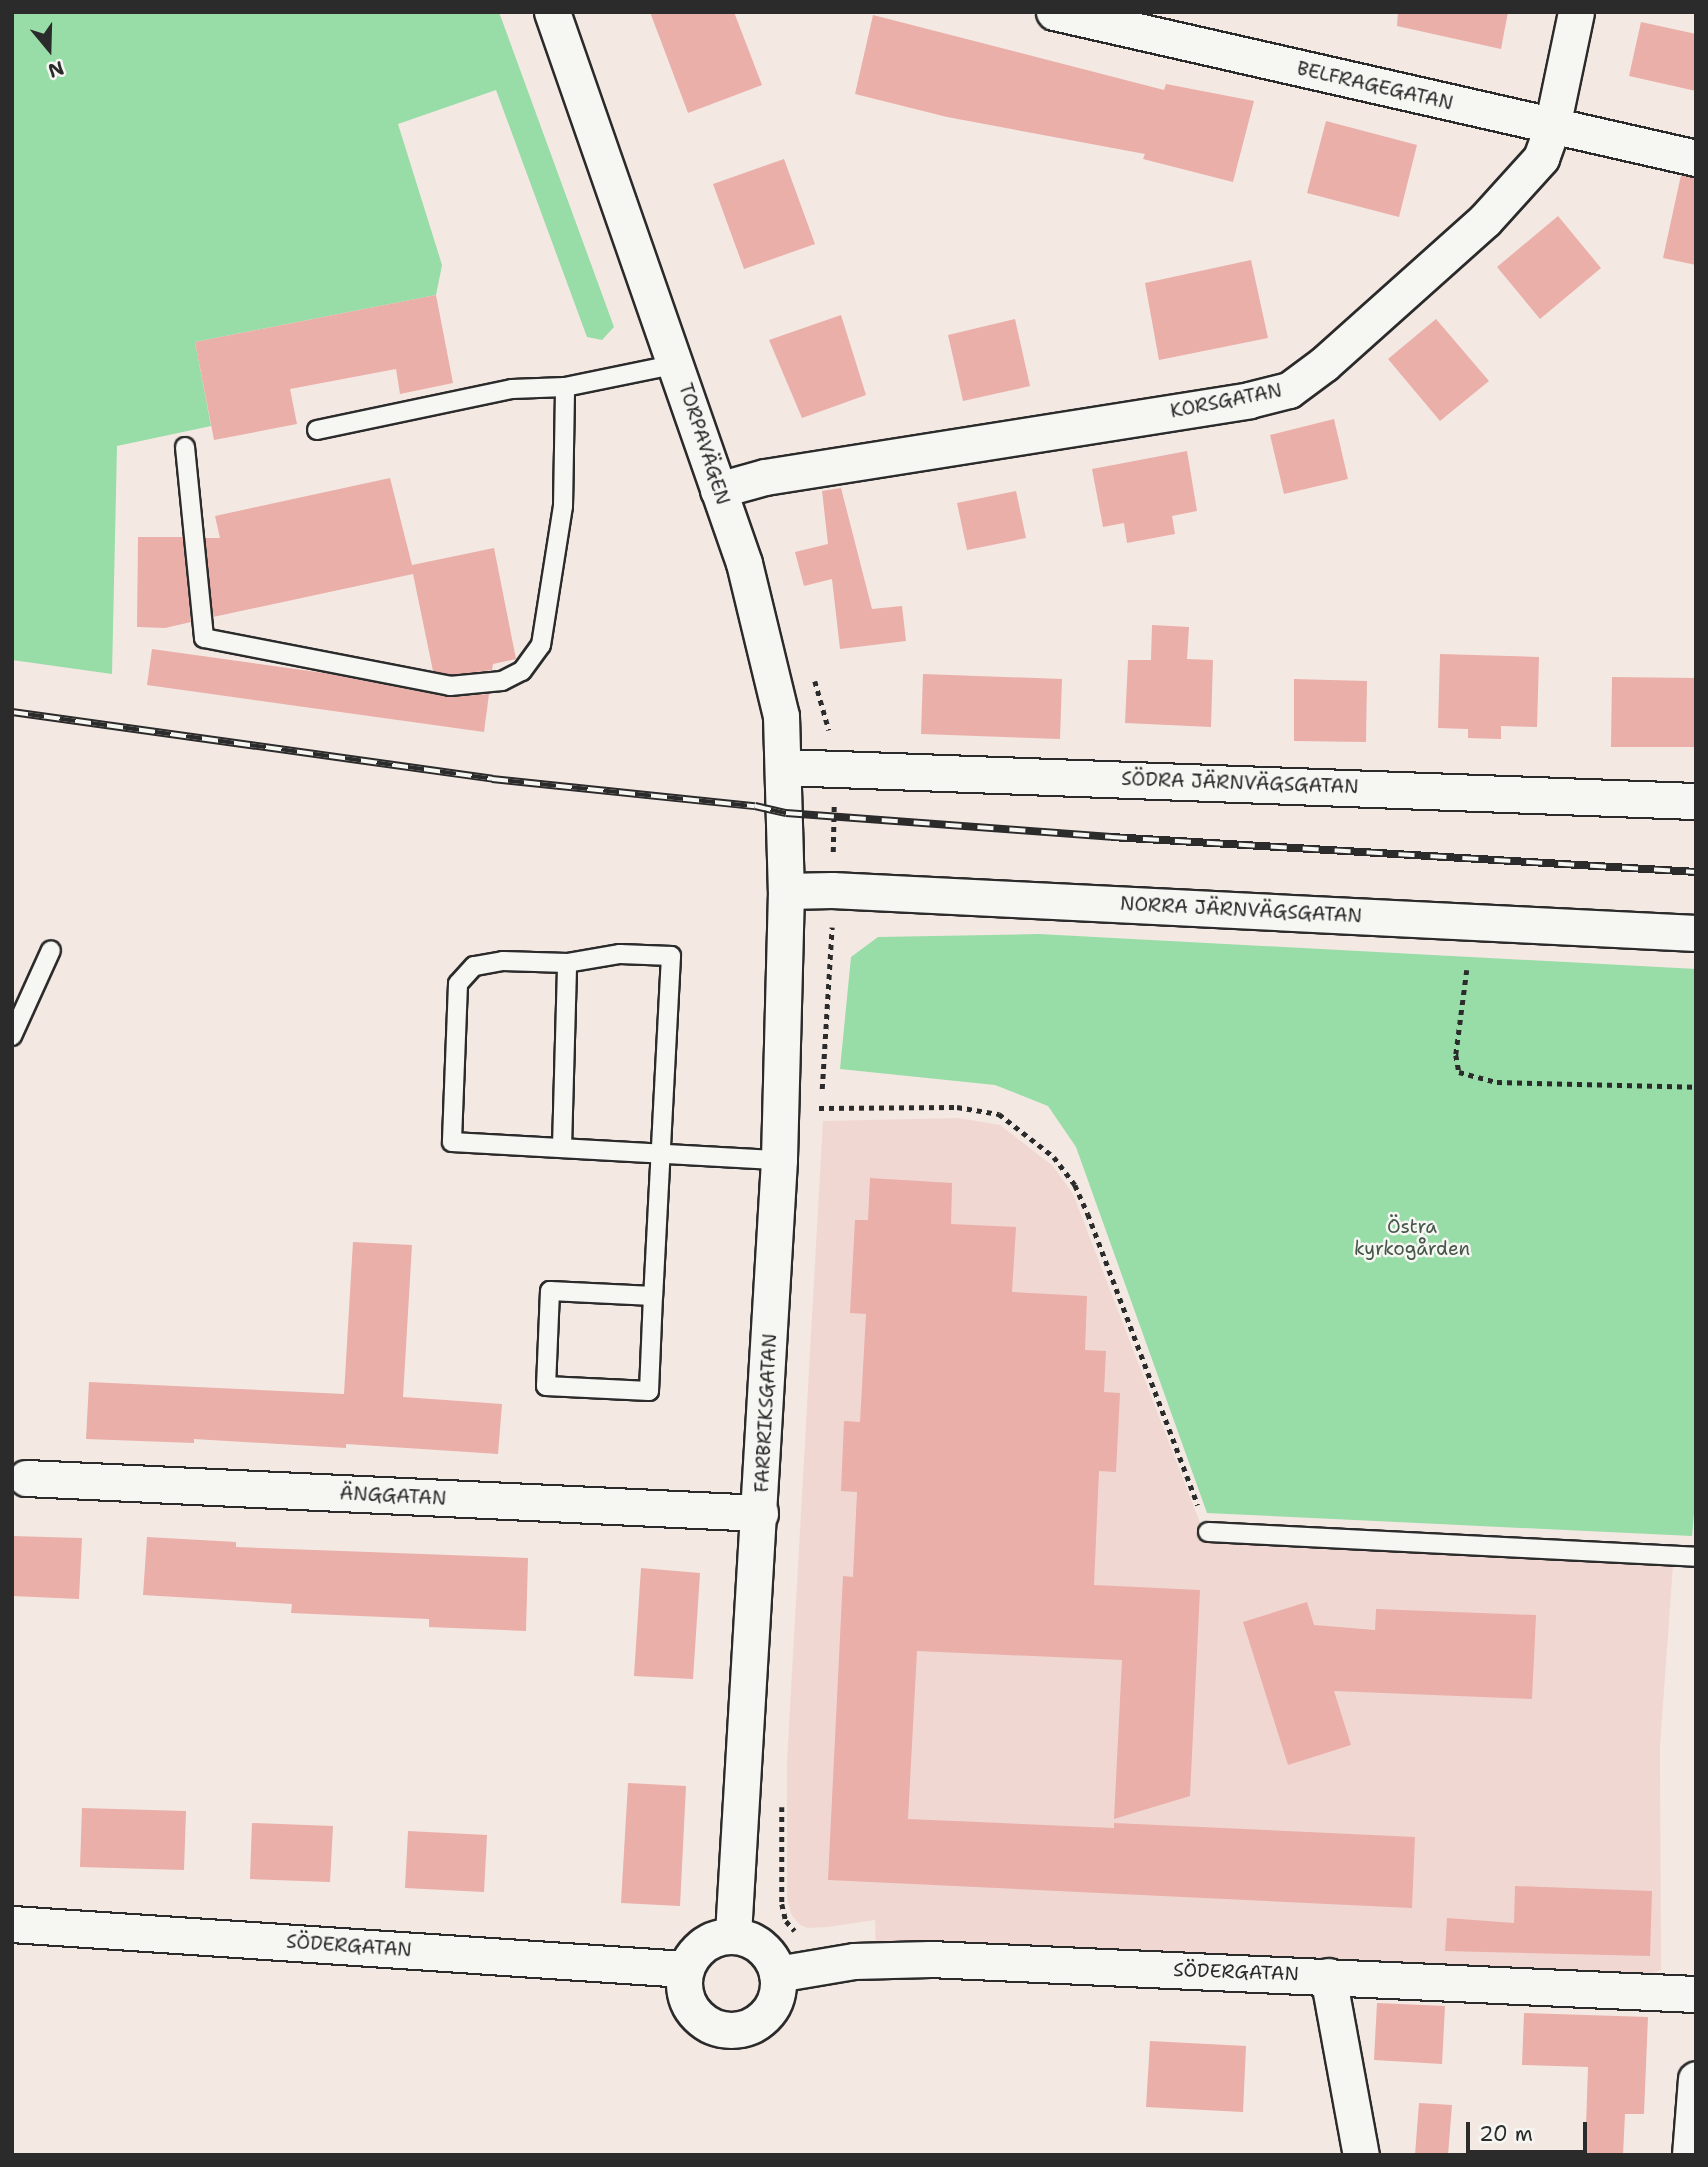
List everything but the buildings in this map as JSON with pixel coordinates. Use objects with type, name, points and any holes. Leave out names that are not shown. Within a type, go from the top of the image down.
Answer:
[{"type":"street","name":"TORPAVÄGEN","points":[[552,12],[677,364],[744,563],[781,716],[786,891]]},
{"type":"street","name":"BELFRAGEGATAN","points":[[1054,12],[1696,158]]},
{"type":"street","name":"KORSGATAN","points":[[718,490],[765,477],[1249,400],[1289,390],[1324,364],[1485,220],[1541,158],[1552,127],[1576,12]]},
{"type":"street","name":"SÖDRA JÄRNVÄGSGATAN","points":[[784,767],[1696,801]]},
{"type":"street","name":"NORRA JÄRNVÄGSGATAN","points":[[786,891],[832,890],[1696,933]]},
{"type":"street","name":"FARBRIKSGATAN","points":[[733,1935],[779,1160],[786,891]]},
{"type":"street","name":"ÄNGGATAN","points":[[26,1478],[760,1513]]},
{"type":"street","name":"SÖDERGATAN","points":[[12,1924],[685,1969]]},
{"type":"street","points":[[733,1935],[762,1947],[769,1954],[777,1974],[775,1999],[766,2013],[753,2024],[729,2030],[707,2024],[692,2009],[684,1990],[685,1969],[703,1944],[717,1937],[733,1935]]},
{"type":"street","name":"SÖDERGATAN","points":[[777,1974],[854,1961],[930,1958],[1696,1994]]},
{"type":"street","points":[[1328,1976],[1361,2155]]},
{"type":"street","points":[[1690,2155],[1696,2079]]},
{"type":"lane","points":[[317,430],[512,389],[565,387],[677,364]]},
{"type":"lane","points":[[185,447],[204,638],[450,686],[502,681],[523,671],[541,645],[564,506],[565,387]]},
{"type":"lane","points":[[12,1036],[51,950]]},
{"type":"lane","points":[[653,1296],[550,1291],[546,1386],[649,1391],[662,1155],[671,956],[620,954],[567,963],[503,961],[474,966],[458,984],[452,1142],[662,1155],[779,1160]]},
{"type":"lane","points":[[562,1147],[567,963]]},
{"type":"lane","points":[[1208,1532],[1696,1557]]},
{"type":"path","points":[[1467,970],[1456,1055],[1459,1073],[1497,1082],[1696,1087]]},
{"type":"path","points":[[820,1122],[821,1108],[957,1107],[999,1114],[1054,1157],[1075,1185],[1088,1214],[1208,1532]]},
{"type":"path","points":[[782,1803],[782,1904],[786,1921],[804,1936]]},
{"type":"shaded area","points":[[958,1118],[1000,1125],[1053,1166],[1073,1194],[1204,1533],[1673,1565],[1660,1747],[1661,1970],[1634,1981],[876,1953],[875,1920],[828,1927],[808,1928],[800,1925],[791,1914],[787,1898],[787,1761],[823,1121]]},
{"type":"green space","points":[[12,12],[499,12],[614,327],[602,340],[587,337],[496,90],[398,124],[442,265],[436,295],[195,342],[211,426],[117,446],[112,674],[12,660]]},
{"type":"green space","name":"Östra kyrkogården","points":[[1039,934],[1696,969],[1696,1490],[1692,1536],[1207,1513],[1076,1147],[1048,1106],[995,1085],[840,1069],[851,957],[878,937]]},
{"type":"railway","points":[[12,712],[492,779],[755,806],[786,813],[1111,837],[1696,872]]}]
